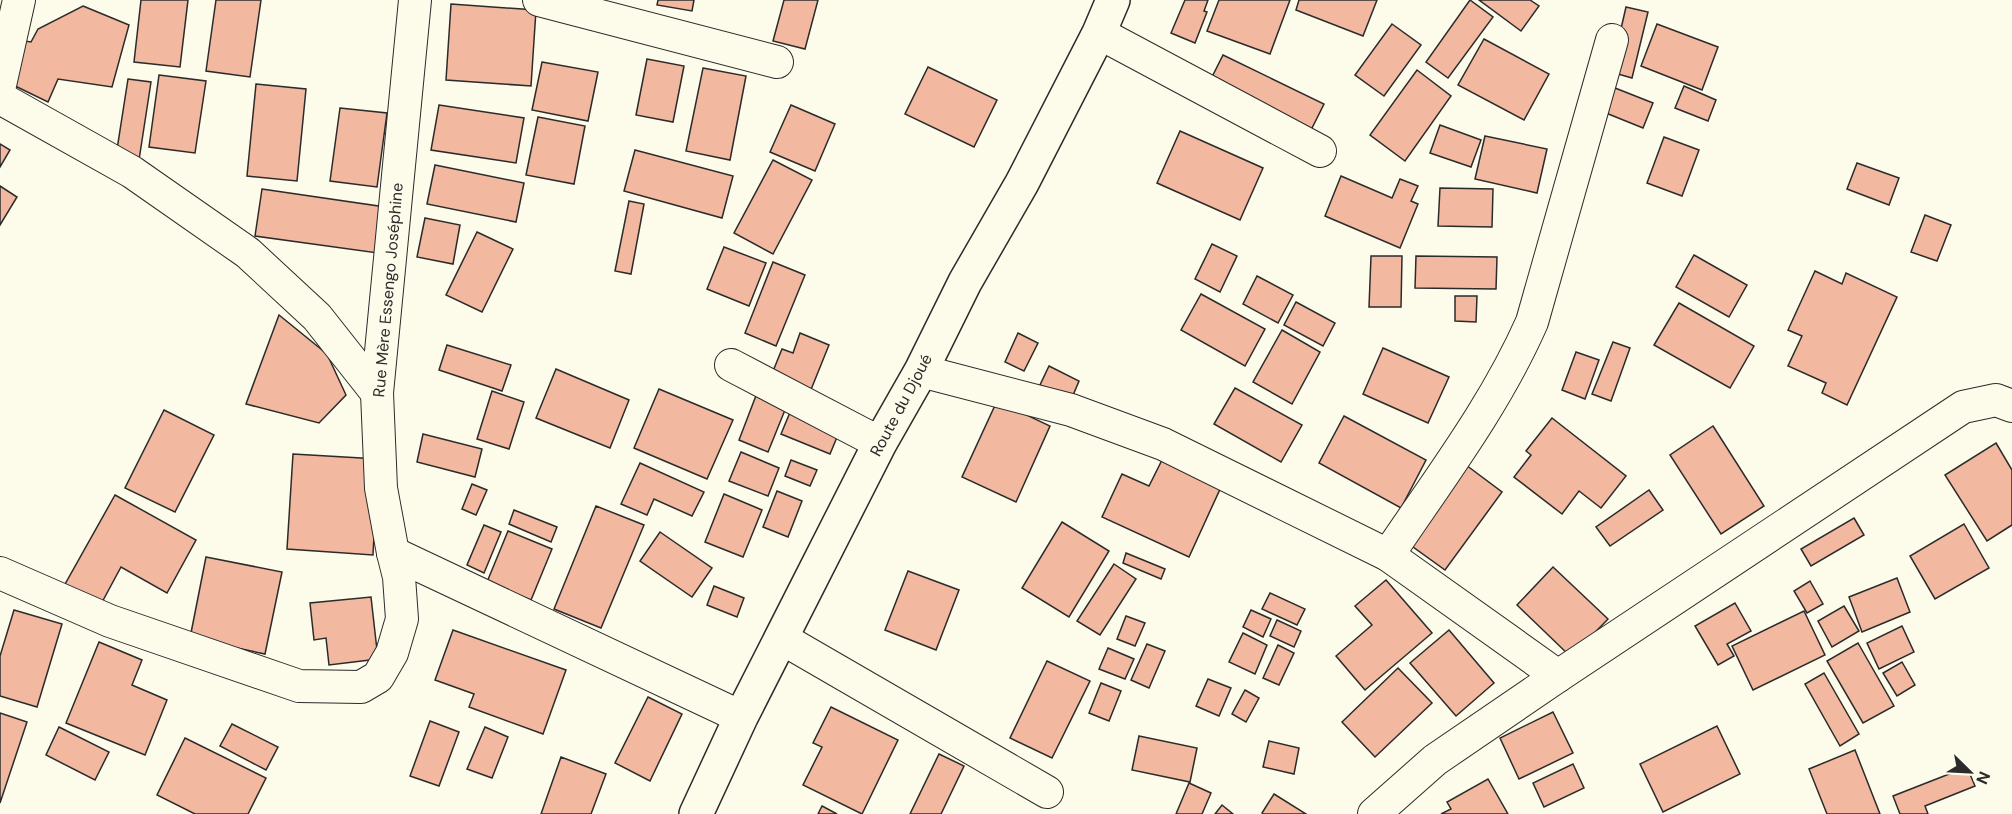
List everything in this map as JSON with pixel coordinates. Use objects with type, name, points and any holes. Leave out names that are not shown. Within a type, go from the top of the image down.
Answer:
[{"type":"main road","name":"Route du Djoué","points":[[696,814],[741,717],[880,443],[921,370],[964,282],[1022,183],[1099,33],[1113,0]]},
{"type":"street","points":[[0,85],[19,0]]},
{"type":"street","name":"Rue Mère Essengo Joséphine","points":[[0,573],[110,621],[299,686],[361,687],[378,677],[392,653],[402,619],[399,577],[381,488],[377,393],[415,0]]},
{"type":"street","points":[[539,0],[777,62]]},
{"type":"street","points":[[1099,33],[1320,151]]},
{"type":"street","points":[[1388,555],[1493,399],[1517,357],[1532,322],[1612,40]]},
{"type":"street","points":[[0,98],[132,172],[248,253],[317,317],[377,393]]},
{"type":"street","points":[[730,365],[880,443]]},
{"type":"street","points":[[921,370],[1071,410],[1163,444],[1388,555],[1558,676]]},
{"type":"street","points":[[1374,814],[1435,760],[1963,407],[1996,400],[2012,406]]},
{"type":"street","points":[[393,554],[741,717]]},
{"type":"street","points":[[781,638],[1047,792]]},
{"type":"building","points":[[141,0],[188,0],[180,67],[134,62]]},
{"type":"building","points":[[216,0],[261,0],[250,77],[206,71]]},
{"type":"building","points":[[658,0],[694,0],[692,11],[657,5]]},
{"type":"building","points":[[784,0],[818,0],[805,49],[773,41]]},
{"type":"building","points":[[1185,0],[1208,0],[1204,11],[1207,12],[1195,43],[1171,33]]},
{"type":"building","points":[[1219,0],[1290,0],[1270,54],[1207,31]]},
{"type":"building","points":[[1299,0],[1377,0],[1363,36],[1296,10]]},
{"type":"building","points":[[1470,0],[1493,17],[1448,78],[1426,62]]},
{"type":"building","points":[[1479,0],[1530,0],[1539,6],[1521,31]]},
{"type":"building","points":[[451,4],[536,10],[531,86],[446,80]]},
{"type":"building","points":[[83,6],[129,25],[112,87],[58,79],[48,102],[11,84],[25,41],[31,42],[38,29]]},
{"type":"building","points":[[1626,7],[1648,12],[1632,78],[1611,72]]},
{"type":"building","points":[[1392,24],[1421,45],[1384,96],[1355,75]]},
{"type":"building","points":[[1657,24],[1718,47],[1702,90],[1641,66]]},
{"type":"building","points":[[1484,39],[1549,74],[1524,120],[1458,85]]},
{"type":"building","points":[[1223,55],[1324,104],[1310,132],[1209,83]]},
{"type":"building","points":[[647,59],[684,66],[673,122],[636,115]]},
{"type":"building","points":[[542,62],[598,72],[588,121],[532,110]]},
{"type":"building","points":[[928,67],[997,100],[974,147],[905,114]]},
{"type":"building","points":[[703,68],[746,76],[730,160],[686,151]]},
{"type":"building","points":[[1417,70],[1451,96],[1405,161],[1370,135]]},
{"type":"building","points":[[159,75],[206,81],[195,153],[149,147]]},
{"type":"building","points":[[128,79],[151,82],[139,160],[116,156]]},
{"type":"building","points":[[256,84],[306,89],[297,181],[247,176]]},
{"type":"building","points":[[1610,86],[1653,103],[1643,128],[1601,111]]},
{"type":"building","points":[[1684,86],[1716,100],[1708,121],[1675,108]]},
{"type":"building","points":[[439,105],[524,118],[516,163],[431,150]]},
{"type":"building","points":[[791,105],[835,124],[815,171],[770,152]]},
{"type":"building","points":[[340,108],[387,113],[377,187],[330,181]]},
{"type":"building","points":[[538,117],[585,126],[574,184],[526,175]]},
{"type":"building","points":[[1440,125],[1481,140],[1471,167],[1430,153]]},
{"type":"building","points":[[1180,131],[1263,168],[1240,220],[1157,183]]},
{"type":"building","points":[[1485,136],[1547,149],[1537,193],[1475,179]]},
{"type":"building","points":[[1664,137],[1699,150],[1682,196],[1647,183]]},
{"type":"building","points":[[0,144],[10,150],[0,167]]},
{"type":"building","points":[[635,150],[733,176],[722,218],[624,191]]},
{"type":"building","points":[[773,160],[812,180],[773,254],[734,233]]},
{"type":"building","points":[[1857,163],[1899,178],[1889,205],[1847,189]]},
{"type":"building","points":[[435,165],[524,183],[516,222],[427,204]]},
{"type":"building","points":[[1341,176],[1392,198],[1400,179],[1418,186],[1411,201],[1418,204],[1400,248],[1325,216]]},
{"type":"building","points":[[0,186],[17,197],[0,225]]},
{"type":"building","points":[[1440,188],[1493,189],[1492,227],[1438,226]]},
{"type":"building","points":[[262,189],[392,208],[385,254],[255,236]]},
{"type":"building","points":[[629,201],[644,204],[631,274],[615,271]]},
{"type":"building","points":[[1925,215],[1951,225],[1937,261],[1911,252]]},
{"type":"building","points":[[425,218],[460,225],[453,264],[417,257]]},
{"type":"building","points":[[477,232],[513,249],[482,312],[446,295]]},
{"type":"building","points":[[1212,244],[1237,256],[1220,292],[1195,279]]},
{"type":"building","points":[[724,247],[766,263],[749,306],[707,289]]},
{"type":"building","points":[[1694,255],[1747,285],[1729,317],[1676,287]]},
{"type":"building","points":[[1371,256],[1402,256],[1401,307],[1369,307]]},
{"type":"building","points":[[1416,256],[1497,257],[1496,289],[1415,288]]},
{"type":"building","points":[[773,262],[805,275],[776,346],[745,333]]},
{"type":"building","points":[[1815,271],[1842,284],[1846,273],[1897,297],[1847,405],[1822,393],[1826,383],[1788,366],[1802,336],[1788,330]]},
{"type":"building","points":[[1257,276],[1293,295],[1278,323],[1243,304]]},
{"type":"building","points":[[1201,294],[1265,329],[1245,366],[1181,330]]},
{"type":"building","points":[[1455,296],[1477,296],[1476,322],[1455,321]]},
{"type":"building","points":[[1296,302],[1335,323],[1323,346],[1284,325]]},
{"type":"building","points":[[1679,303],[1754,346],[1730,388],[1654,345]]},
{"type":"building","points":[[279,315],[327,354],[346,395],[319,423],[246,404]]},
{"type":"building","points":[[1282,330],[1320,352],[1292,404],[1253,382]]},
{"type":"building","points":[[800,333],[829,345],[808,397],[769,381],[782,349],[793,353]]},
{"type":"building","points":[[1018,333],[1038,343],[1024,371],[1005,362]]},
{"type":"building","points":[[1613,342],[1630,348],[1611,401],[1592,394]]},
{"type":"building","points":[[447,345],[511,365],[502,391],[439,370]]},
{"type":"building","points":[[1383,348],[1449,377],[1428,423],[1363,394]]},
{"type":"building","points":[[1576,352],[1599,360],[1585,399],[1562,390]]},
{"type":"building","points":[[1049,366],[1079,381],[1071,400],[1040,385]]},
{"type":"building","points":[[556,369],[629,400],[610,448],[536,418]]},
{"type":"building","points":[[1235,388],[1302,425],[1281,462],[1214,424]]},
{"type":"building","points":[[659,389],[733,420],[707,479],[634,448]]},
{"type":"building","points":[[492,391],[524,402],[509,449],[477,439]]},
{"type":"building","points":[[757,393],[787,405],[768,452],[739,440]]},
{"type":"building","points":[[997,401],[1050,426],[1016,502],[962,477]]},
{"type":"building","points":[[164,410],[214,435],[175,512],[125,488]]},
{"type":"building","points":[[791,410],[840,430],[830,454],[781,434]]},
{"type":"building","points":[[1344,416],[1426,460],[1401,508],[1319,463]]},
{"type":"building","points":[[1552,418],[1626,476],[1601,508],[1579,491],[1562,514],[1514,477],[1531,455],[1526,451]]},
{"type":"building","points":[[1713,426],[1764,506],[1721,534],[1670,455]]},
{"type":"building","points":[[423,434],[482,449],[475,477],[417,462]]},
{"type":"building","points":[[1996,443],[2012,470],[2012,525],[1987,541],[1945,475]]},
{"type":"building","points":[[741,452],[779,468],[768,496],[729,481]]},
{"type":"building","points":[[293,454],[378,459],[373,555],[287,549]]},
{"type":"building","points":[[791,460],[817,470],[810,486],[785,476]]},
{"type":"building","points":[[1162,460],[1221,487],[1189,557],[1102,517],[1122,474],[1149,486]]},
{"type":"building","points":[[640,463],[704,492],[692,516],[654,499],[647,515],[621,504]]},
{"type":"building","points":[[1466,465],[1502,492],[1445,570],[1409,544]]},
{"type":"building","points":[[472,484],[487,490],[476,515],[462,509]]},
{"type":"building","points":[[1649,490],[1663,510],[1610,546],[1596,527]]},
{"type":"building","points":[[777,491],[802,501],[788,537],[763,527]]},
{"type":"building","points":[[724,494],[762,510],[743,557],[705,542]]},
{"type":"building","points":[[115,495],[196,540],[167,593],[121,567],[100,606],[64,586]]},
{"type":"building","points":[[596,506],[644,525],[601,628],[554,609]]},
{"type":"building","points":[[514,510],[557,527],[551,542],[509,524]]},
{"type":"building","points":[[1854,518],[1864,535],[1811,566],[1801,549]]},
{"type":"building","points":[[1062,522],[1109,551],[1069,617],[1022,588]]},
{"type":"building","points":[[1964,524],[1989,568],[1935,599],[1910,556]]},
{"type":"building","points":[[484,525],[501,532],[484,573],[467,565]]},
{"type":"building","points":[[508,531],[552,549],[531,600],[487,582]]},
{"type":"building","points":[[660,532],[712,568],[692,597],[640,561]]},
{"type":"building","points":[[1126,553],[1165,569],[1161,579],[1123,563]]},
{"type":"building","points":[[206,557],[282,572],[265,654],[190,638]]},
{"type":"building","points":[[1114,564],[1136,579],[1100,635],[1077,621]]},
{"type":"building","points":[[1553,567],[1608,619],[1571,657],[1517,605]]},
{"type":"building","points":[[908,571],[959,590],[936,650],[885,630]]},
{"type":"building","points":[[1897,578],[1910,612],[1862,632],[1849,597]]},
{"type":"building","points":[[1386,580],[1432,633],[1365,690],[1336,656],[1372,625],[1355,606]]},
{"type":"building","points":[[1810,581],[1823,604],[1807,613],[1794,591]]},
{"type":"building","points":[[714,586],[744,598],[737,617],[707,605]]},
{"type":"building","points":[[1270,593],[1305,609],[1297,625],[1262,609]]},
{"type":"building","points":[[371,597],[378,659],[329,665],[326,638],[314,640],[310,603]]},
{"type":"building","points":[[1735,603],[1751,631],[1727,644],[1734,656],[1718,665],[1695,626]]},
{"type":"building","points":[[1844,606],[1859,631],[1832,647],[1818,621]]},
{"type":"building","points":[[14,610],[62,624],[37,707],[0,696],[0,656]]},
{"type":"building","points":[[1251,610],[1271,619],[1263,637],[1243,627]]},
{"type":"building","points":[[1804,611],[1825,655],[1753,690],[1732,646]]},
{"type":"building","points":[[1126,616],[1145,623],[1135,646],[1117,639]]},
{"type":"building","points":[[1277,620],[1301,631],[1294,647],[1270,636]]},
{"type":"building","points":[[1902,626],[1914,652],[1879,669],[1867,643]]},
{"type":"building","points":[[453,630],[566,670],[543,734],[469,707],[474,694],[435,680]]},
{"type":"building","points":[[1449,630],[1494,683],[1456,716],[1410,663]]},
{"type":"building","points":[[1243,633],[1267,645],[1255,674],[1229,662]]},
{"type":"building","points":[[99,642],[142,660],[132,685],[167,700],[145,755],[66,723]]},
{"type":"building","points":[[1858,643],[1894,706],[1863,723],[1827,661]]},
{"type":"building","points":[[1147,644],[1165,651],[1149,688],[1131,680]]},
{"type":"building","points":[[1278,645],[1294,653],[1279,685],[1263,678]]},
{"type":"building","points":[[1108,648],[1134,659],[1125,679],[1099,669]]},
{"type":"building","points":[[1047,661],[1090,681],[1052,758],[1010,738]]},
{"type":"building","points":[[1902,662],[1915,685],[1897,696],[1883,673]]},
{"type":"building","points":[[1398,668],[1432,703],[1375,757],[1342,722]]},
{"type":"building","points":[[1824,673],[1859,734],[1840,746],[1805,684]]},
{"type":"building","points":[[1208,679],[1231,688],[1219,716],[1196,706]]},
{"type":"building","points":[[1101,683],[1121,691],[1109,721],[1089,713]]},
{"type":"building","points":[[1245,690],[1259,698],[1246,722],[1232,714]]},
{"type":"building","points":[[648,697],[682,714],[650,781],[615,763]]},
{"type":"building","points":[[831,707],[898,740],[862,814],[803,785],[822,747],[813,743]]},
{"type":"building","points":[[1553,712],[1573,753],[1519,779],[1500,738]]},
{"type":"building","points":[[0,713],[27,722],[0,803]]},
{"type":"building","points":[[430,721],[459,732],[439,786],[410,776]]},
{"type":"building","points":[[232,724],[278,747],[266,770],[220,746]]},
{"type":"building","points":[[1717,726],[1740,774],[1663,812],[1640,764]]},
{"type":"building","points":[[59,727],[109,752],[95,780],[46,755]]},
{"type":"building","points":[[485,727],[508,737],[492,778],[467,769]]},
{"type":"building","points":[[1139,736],[1197,748],[1190,782],[1132,770]]},
{"type":"building","points":[[185,738],[266,778],[248,814],[195,814],[157,795]]},
{"type":"building","points":[[1269,741],[1299,748],[1294,774],[1263,767]]},
{"type":"building","points":[[1855,750],[1880,814],[1827,814],[1809,769]]},
{"type":"building","points":[[939,754],[964,766],[941,814],[910,814]]},
{"type":"building","points":[[561,757],[606,774],[591,814],[541,814]]},
{"type":"building","points":[[1573,764],[1584,788],[1544,807],[1533,783]]},
{"type":"building","points":[[1967,767],[1975,786],[1925,806],[1928,814],[1900,814],[1893,796]]},
{"type":"building","points":[[1488,779],[1508,814],[1441,814],[1451,809],[1447,802]]},
{"type":"building","points":[[1189,783],[1211,793],[1202,814],[1176,814]]},
{"type":"building","points":[[1274,794],[1306,814],[1263,814]]},
{"type":"building","points":[[1222,805],[1233,814],[1215,814]]},
{"type":"building","points":[[822,806],[837,814],[818,814]]}]
